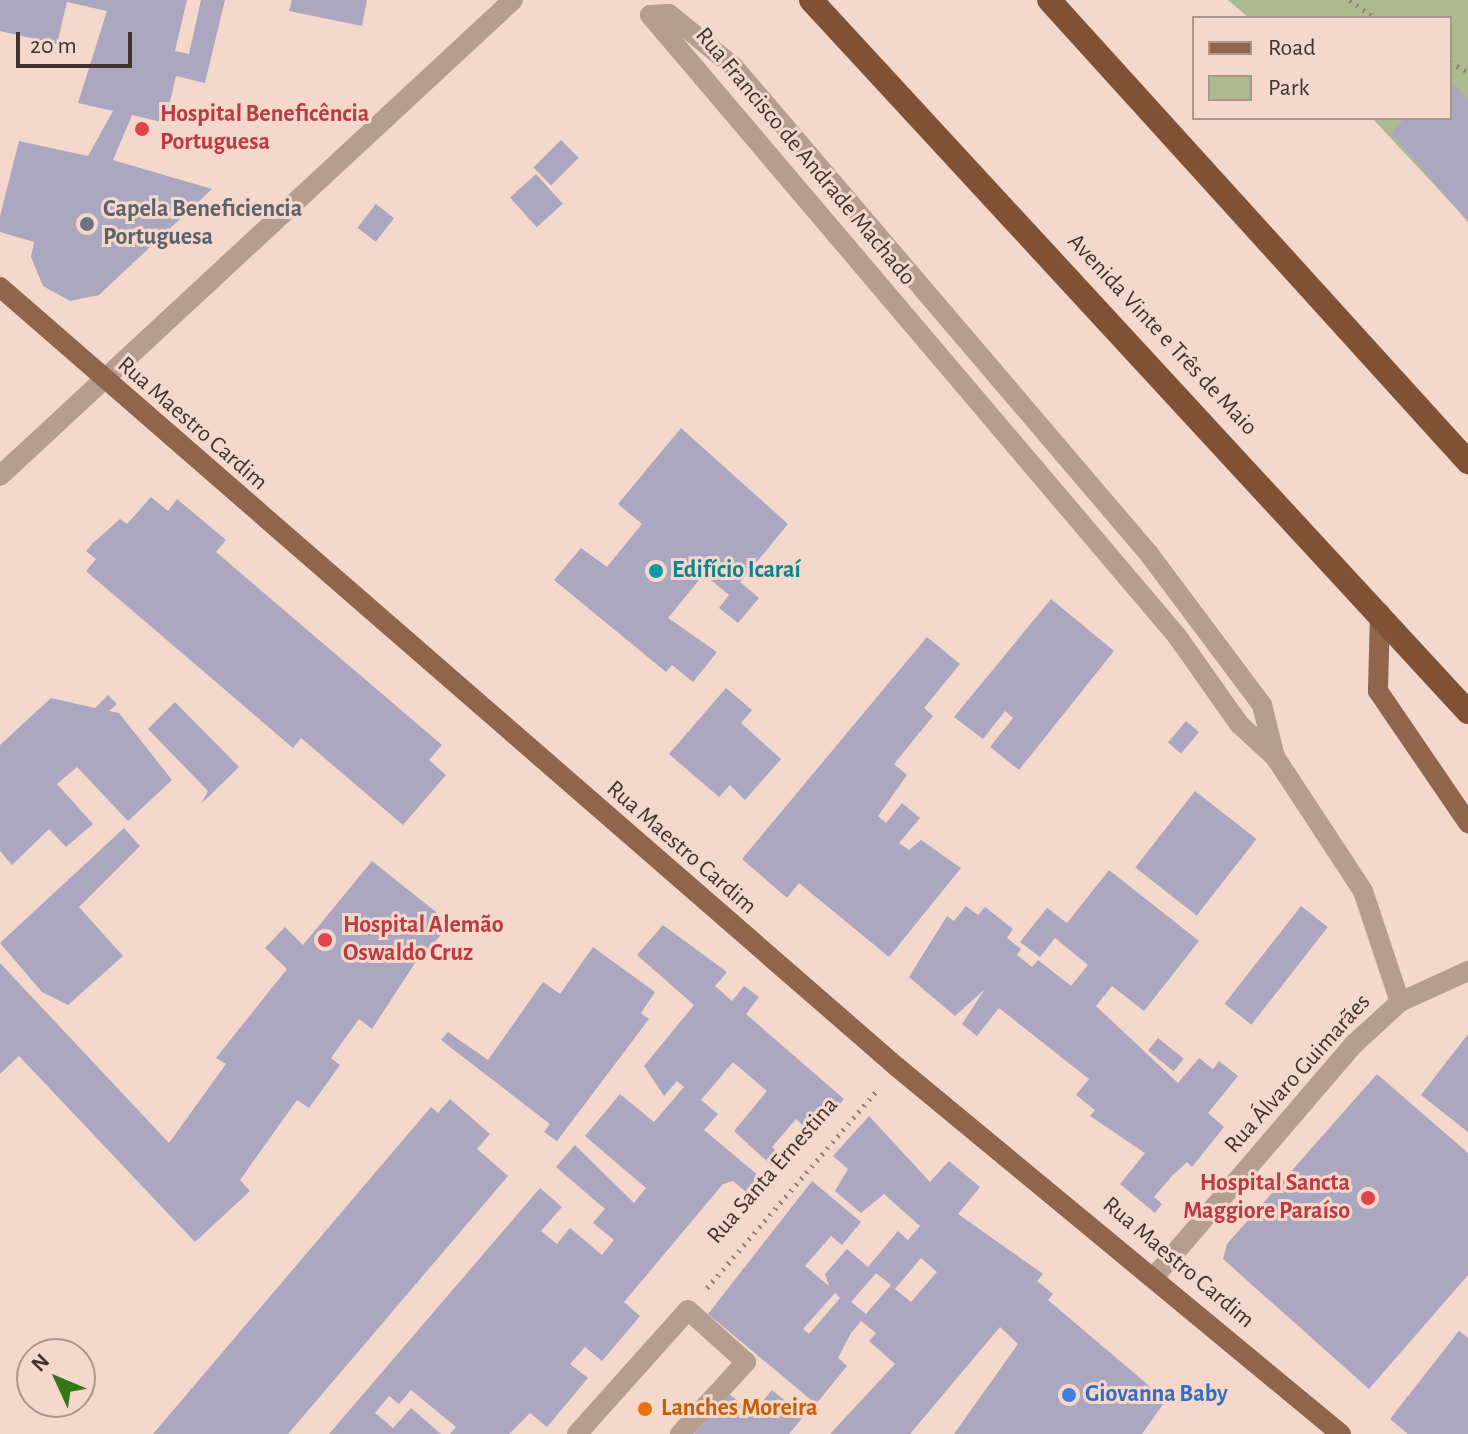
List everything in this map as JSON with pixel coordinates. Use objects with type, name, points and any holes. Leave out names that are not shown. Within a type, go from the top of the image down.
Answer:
[{"type":"highway","name":"Avenida Vinte e Três de Maio","points":[[811,0],[1380,613],[1468,712]]},
{"type":"highway","points":[[1049,0],[1468,462]]},
{"type":"main road","name":"Rua Maestro Cardim","points":[[0,287],[102,381],[897,1067],[1155,1276],[1341,1434]]},
{"type":"main road","points":[[1380,613],[1378,691],[1468,823]]},
{"type":"street","points":[[0,476],[513,0]]},
{"type":"street","name":"Rua Francisco de Andrade Machado","points":[[1275,757],[1262,705],[1149,554],[733,66],[669,14],[650,15],[1177,636],[1239,724],[1275,757],[1363,891],[1400,1002]]},
{"type":"street","name":"Rua Álvaro Guimarães","points":[[1155,1276],[1354,1044],[1400,1002],[1468,971]]},
{"type":"street","points":[[577,1434],[688,1310],[746,1362],[680,1434]]},
{"type":"path","points":[[1350,0],[1372,16]]},
{"type":"path","name":"Rua Santa Ernestina","points":[[688,1310],[897,1067]]},
{"type":"green space","points":[[1228,0],[1468,0],[1468,221],[1374,120],[1452,120],[1452,16],[1247,16]]},
{"type":"building","points":[[0,0],[187,0],[175,51],[189,54],[201,0],[225,0],[205,83],[176,76],[165,123],[132,115],[113,160],[212,189],[99,295],[70,301],[43,286],[31,257],[34,242],[0,232],[0,216],[19,141],[88,156],[113,111],[78,103],[107,11],[67,2],[57,44],[0,31]]},
{"type":"building","points":[[292,0],[367,0],[362,26],[289,11]]},
{"type":"building","points":[[1456,86],[1468,100],[1468,222],[1391,133],[1403,120],[1452,120],[1452,87]]},
{"type":"building","points":[[561,140],[579,158],[551,185],[533,168]]},
{"type":"building","points":[[536,174],[563,204],[537,227],[510,197]]},
{"type":"building","points":[[376,204],[394,218],[376,242],[358,228]]},
{"type":"building","name":"Edifício Icaraí","points":[[681,428],[788,524],[740,582],[759,598],[738,623],[719,608],[729,595],[704,574],[668,618],[717,652],[693,682],[672,665],[666,672],[554,580],[581,548],[607,567],[642,524],[618,504]]},
{"type":"building","points":[[151,497],[168,511],[177,499],[226,540],[216,552],[442,745],[429,760],[446,775],[403,825],[301,738],[293,748],[86,571],[96,559],[86,551],[93,543],[120,519],[127,524]]},
{"type":"building","points":[[1051,599],[1114,651],[1019,770],[990,747],[1013,718],[1005,711],[983,739],[954,717]]},
{"type":"building","points":[[927,637],[960,664],[924,708],[933,716],[894,764],[907,775],[878,816],[886,823],[902,803],[920,818],[899,843],[909,850],[921,840],[961,868],[889,957],[799,883],[787,898],[742,859]]},
{"type":"building","points":[[726,688],[752,710],[741,723],[781,759],[745,800],[730,785],[719,797],[669,754]]},
{"type":"building","points":[[108,695],[117,704],[109,711],[119,713],[172,780],[128,821],[77,767],[57,784],[93,824],[66,847],[49,829],[12,865],[0,851],[0,745],[51,698],[95,708]]},
{"type":"building","points":[[175,702],[239,767],[201,804],[208,791],[148,729]]},
{"type":"building","points":[[1186,721],[1199,732],[1181,753],[1168,742]]},
{"type":"building","points":[[1195,791],[1256,839],[1197,915],[1135,867]]},
{"type":"building","points":[[124,828],[140,846],[79,907],[123,956],[68,1005],[42,992],[0,943]]},
{"type":"building","points":[[372,861],[451,924],[415,963],[372,1029],[359,1019],[331,1058],[340,1065],[309,1108],[297,1100],[240,1180],[250,1191],[195,1242],[19,1056],[0,1074],[0,963],[169,1143],[226,1064],[216,1058],[287,969],[265,948],[285,927],[303,945]]},
{"type":"building","points":[[1109,870],[1199,941],[1144,1011],[1112,986],[1096,1006],[1178,1083],[1199,1058],[1213,1069],[1219,1061],[1238,1076],[1208,1113],[1224,1127],[1192,1167],[1187,1162],[1154,1197],[1162,1204],[1155,1213],[1120,1184],[1145,1153],[1090,1116],[1095,1110],[1076,1095],[1089,1079],[999,1008],[977,1036],[962,1024],[985,989],[955,1016],[909,977],[947,916],[954,921],[966,906],[978,915],[985,907],[1013,929],[1007,938],[1021,949],[1017,955],[1032,967],[1038,960],[1071,986],[1088,965],[1055,938],[1040,957],[1020,942],[1047,908],[1067,923]]},
{"type":"building","points":[[1301,906],[1328,927],[1251,1025],[1225,1004]]},
{"type":"building","points":[[663,925],[727,972],[715,986],[732,1001],[744,986],[759,997],[746,1014],[844,1099],[814,1135],[796,1119],[772,1147],[781,1155],[772,1166],[734,1131],[767,1091],[733,1062],[701,1100],[718,1114],[704,1130],[771,1186],[758,1202],[733,1181],[723,1184],[624,1302],[640,1316],[602,1361],[585,1347],[570,1364],[588,1378],[547,1427],[530,1413],[509,1434],[450,1434],[456,1427],[411,1390],[399,1404],[389,1396],[375,1413],[393,1428],[411,1408],[441,1434],[329,1434],[540,1188],[562,1207],[541,1231],[557,1244],[570,1228],[602,1255],[614,1240],[593,1223],[605,1209],[556,1167],[575,1145],[634,1203],[646,1188],[585,1136],[620,1094],[654,1122],[684,1087],[677,1081],[664,1096],[644,1066],[694,1005],[637,955]]},
{"type":"building","points":[[593,947],[655,992],[641,1013],[649,1019],[557,1141],[544,1132],[550,1124],[441,1040],[448,1032],[488,1060],[543,982],[560,994]]},
{"type":"building","points":[[1468,1034],[1468,1132],[1421,1095]]},
{"type":"building","points":[[1158,1038],[1184,1059],[1174,1071],[1148,1050]]},
{"type":"building","name":"Hospital Sancta Maggiore Paraíso","points":[[1377,1074],[1468,1153],[1468,1275],[1369,1389],[1223,1259],[1227,1244]]},
{"type":"building","points":[[450,1099],[490,1134],[477,1149],[508,1176],[288,1434],[153,1434],[431,1107],[438,1113]]},
{"type":"building","points":[[869,1116],[930,1182],[949,1161],[980,1187],[958,1214],[1043,1274],[1037,1281],[1053,1294],[1048,1300],[1166,1400],[1142,1434],[954,1434],[1018,1344],[1000,1327],[910,1434],[830,1434],[895,1364],[869,1341],[876,1333],[861,1321],[838,1358],[847,1366],[816,1404],[708,1314],[812,1181],[861,1222],[842,1245],[831,1236],[805,1266],[829,1286],[825,1274],[847,1249],[868,1267],[898,1231],[908,1240],[920,1226],[884,1194],[861,1213],[835,1191],[848,1169],[833,1156]],"holes":[[[921,1258],[937,1272],[911,1302],[895,1289]],[[876,1273],[891,1285],[866,1314],[851,1302]],[[835,1293],[840,1298],[809,1334],[803,1329]]]},
{"type":"building","points":[[1459,1331],[1468,1338],[1468,1434],[1408,1434],[1390,1419]]},
{"type":"building","points":[[772,1390],[804,1416],[789,1434],[694,1434],[729,1394],[753,1413]]},
{"type":"place","name":"Hospital Beneficência Portuguesa","points":[[142,129]]},
{"type":"place","name":"Capela Beneficiencia Portuguesa","points":[[87,224]]},
{"type":"place","name":"Edifício Icaraí","points":[[656,571]]},
{"type":"place","name":"Hospital Alemão Oswaldo Cruz","points":[[325,940]]},
{"type":"place","name":"Hospital Sancta Maggiore Paraíso","points":[[1368,1198]]},
{"type":"place","name":"Giovanna Baby","points":[[1069,1395]]},
{"type":"place","name":"Lanches Moreira","points":[[645,1409]]}]
